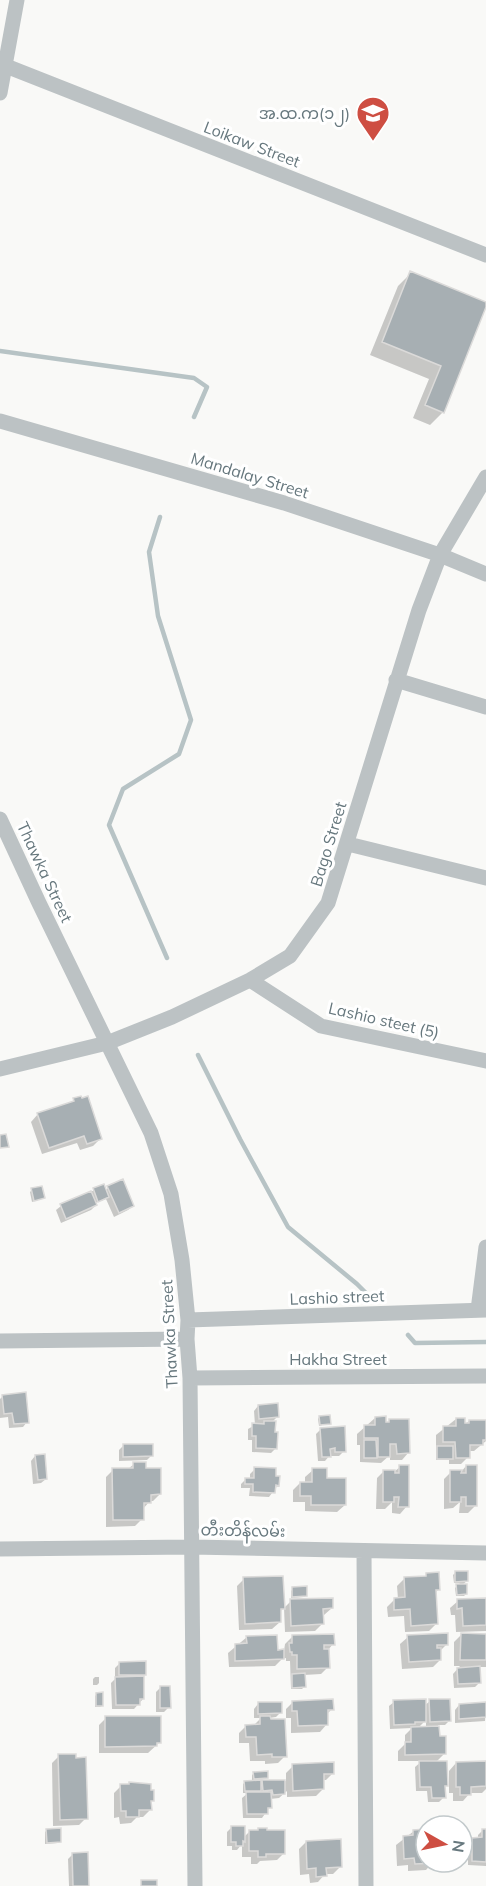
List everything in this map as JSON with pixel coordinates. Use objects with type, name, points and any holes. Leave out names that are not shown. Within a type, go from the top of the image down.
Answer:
[{"type":"street","points":[[0,93],[17,0]]},
{"type":"street","name":"Loikaw Street","points":[[6,66],[486,255]]},
{"type":"street","name":"Mandalay Street","points":[[0,421],[284,504],[440,555],[486,574]]},
{"type":"street","name":"Bago Street","points":[[0,1069],[107,1043],[172,1017],[250,980],[290,956],[328,903],[419,610],[440,555],[486,477]]},
{"type":"street","points":[[396,680],[486,707]]},
{"type":"street","name":"Thawka Street","points":[[0,819],[151,1133],[171,1194],[182,1260],[188,1320],[195,1886]]},
{"type":"street","points":[[348,844],[486,878]]},
{"type":"street","points":[[0,858],[14,851]]},
{"type":"street","name":"Lashio steet (5)","points":[[250,980],[321,1026],[486,1061]]},
{"type":"street","points":[[482,1310],[486,1247]]},
{"type":"street","name":"Lashio street","points":[[188,1320],[482,1310]]},
{"type":"street","points":[[0,1341],[187,1339]]},
{"type":"street","name":"Hakha Street","points":[[190,1378],[486,1376]]},
{"type":"street","name":"တီးတိန်လမ်း","points":[[0,1549],[191,1547],[486,1553]]},
{"type":"street","points":[[364,1551],[366,1886]]},
{"type":"building","points":[[410,271],[486,302],[444,413],[425,405],[441,366],[382,342]]},
{"type":"building","points":[[81,1096],[82,1098],[88,1096],[102,1139],[87,1144],[84,1136],[49,1148],[37,1113],[74,1101],[73,1098]]},
{"type":"building","points":[[6,1134],[9,1147],[0,1148],[0,1135]]},
{"type":"building","points":[[123,1179],[134,1206],[119,1213],[107,1186]]},
{"type":"building","points":[[104,1184],[109,1197],[98,1202],[93,1188]]},
{"type":"building","points":[[42,1186],[45,1198],[34,1201],[31,1188]]},
{"type":"building","points":[[91,1191],[97,1205],[66,1219],[60,1204]]},
{"type":"building","points":[[26,1392],[29,1423],[14,1424],[12,1413],[4,1414],[2,1395]]},
{"type":"building","points":[[278,1403],[279,1417],[259,1419],[258,1405]]},
{"type":"building","points":[[330,1415],[331,1424],[320,1425],[319,1416]]},
{"type":"building","points":[[386,1416],[386,1422],[389,1422],[389,1419],[409,1419],[410,1453],[397,1454],[396,1444],[390,1444],[390,1457],[378,1457],[378,1438],[364,1438],[364,1425],[375,1425],[375,1417]]},
{"type":"building","points":[[456,1418],[465,1418],[465,1423],[469,1423],[469,1420],[486,1420],[486,1440],[483,1440],[483,1445],[470,1445],[470,1458],[456,1458],[455,1442],[443,1442],[443,1426],[456,1426]]},
{"type":"building","points":[[264,1421],[276,1421],[277,1449],[256,1448],[256,1436],[252,1436],[252,1423],[264,1424]]},
{"type":"building","points":[[345,1426],[346,1452],[335,1452],[335,1448],[330,1449],[331,1457],[322,1457],[320,1428]]},
{"type":"building","points":[[364,1440],[376,1440],[377,1458],[364,1458]]},
{"type":"building","points":[[123,1444],[153,1444],[153,1456],[123,1457]]},
{"type":"building","points":[[437,1446],[453,1446],[453,1459],[437,1459]]},
{"type":"building","points":[[45,1454],[47,1479],[38,1480],[35,1455]]},
{"type":"building","points":[[133,1462],[146,1462],[146,1468],[161,1468],[161,1494],[151,1495],[151,1503],[144,1503],[144,1520],[113,1520],[112,1468],[133,1468]]},
{"type":"building","points":[[399,1465],[409,1465],[409,1507],[398,1507],[399,1497],[394,1497],[394,1502],[383,1502],[383,1470],[395,1470],[395,1473],[399,1473]]},
{"type":"building","points":[[466,1465],[477,1465],[477,1506],[466,1506],[466,1497],[461,1497],[461,1502],[450,1502],[450,1470],[462,1470],[461,1473],[466,1473]]},
{"type":"building","points":[[254,1467],[276,1468],[276,1476],[280,1476],[279,1486],[276,1485],[275,1493],[253,1492],[253,1484],[245,1484],[245,1478],[254,1478]]},
{"type":"building","points":[[312,1468],[327,1468],[327,1478],[346,1478],[346,1505],[311,1505],[311,1496],[300,1496],[300,1482],[312,1482]]},
{"type":"building","points":[[455,1571],[468,1571],[468,1581],[455,1582]]},
{"type":"building","points":[[439,1572],[440,1590],[436,1590],[438,1624],[411,1626],[410,1609],[394,1610],[394,1598],[405,1597],[404,1577],[426,1576],[426,1573]]},
{"type":"building","points":[[283,1576],[285,1609],[281,1609],[281,1622],[245,1624],[243,1577]]},
{"type":"building","points":[[456,1584],[467,1584],[467,1594],[457,1595]]},
{"type":"building","points":[[307,1586],[307,1596],[292,1597],[292,1587]]},
{"type":"building","points":[[333,1598],[333,1608],[323,1609],[324,1624],[291,1626],[290,1599]]},
{"type":"building","points":[[486,1598],[486,1625],[463,1626],[462,1608],[457,1609],[457,1599]]},
{"type":"building","points":[[448,1633],[448,1645],[437,1645],[437,1648],[441,1648],[441,1660],[409,1662],[407,1635]]},
{"type":"building","points":[[461,1633],[486,1634],[486,1660],[460,1660]]},
{"type":"building","points":[[334,1634],[335,1645],[324,1645],[324,1649],[329,1649],[330,1668],[297,1669],[297,1655],[292,1655],[290,1652],[289,1643],[292,1643],[292,1635]]},
{"type":"building","points":[[277,1635],[278,1650],[284,1649],[284,1659],[235,1661],[235,1644],[247,1643],[246,1636]]},
{"type":"building","points":[[146,1661],[146,1675],[119,1675],[119,1662]]},
{"type":"building","points":[[480,1666],[481,1683],[458,1684],[457,1668]]},
{"type":"building","points":[[305,1673],[306,1687],[292,1688],[292,1674]]},
{"type":"building","points":[[144,1676],[144,1699],[140,1699],[140,1705],[116,1705],[115,1677]]},
{"type":"building","points":[[160,1686],[170,1686],[171,1708],[160,1708]]},
{"type":"building","points":[[103,1692],[103,1706],[96,1706],[96,1693]]},
{"type":"building","points":[[333,1699],[334,1710],[328,1710],[328,1725],[298,1726],[297,1711],[292,1711],[292,1701]]},
{"type":"building","points":[[426,1699],[426,1722],[394,1725],[393,1700]]},
{"type":"building","points":[[429,1699],[450,1699],[451,1721],[430,1722]]},
{"type":"building","points":[[258,1702],[282,1702],[282,1713],[258,1714]]},
{"type":"building","points":[[486,1702],[486,1717],[459,1719],[459,1704]]},
{"type":"building","points":[[105,1716],[161,1716],[161,1743],[157,1743],[157,1746],[105,1747]]},
{"type":"building","points":[[260,1716],[285,1719],[287,1757],[272,1757],[272,1754],[257,1755],[256,1737],[246,1737],[245,1725],[260,1724]]},
{"type":"building","points":[[439,1726],[440,1736],[446,1736],[446,1754],[405,1755],[405,1742],[411,1742],[411,1727]]},
{"type":"building","points":[[58,1754],[76,1754],[76,1758],[86,1757],[88,1819],[60,1820]]},
{"type":"building","points":[[419,1761],[447,1761],[446,1798],[432,1798],[431,1787],[420,1787]]},
{"type":"building","points":[[486,1761],[486,1786],[471,1787],[471,1795],[460,1795],[460,1787],[456,1787],[456,1762]]},
{"type":"building","points":[[334,1762],[334,1774],[324,1774],[324,1789],[293,1791],[292,1764]]},
{"type":"building","points":[[268,1771],[268,1778],[254,1779],[253,1772]]},
{"type":"building","points":[[261,1780],[261,1791],[245,1791],[244,1781]]},
{"type":"building","points":[[262,1780],[285,1780],[285,1794],[273,1795],[272,1790],[263,1791]]},
{"type":"building","points":[[129,1782],[151,1784],[151,1790],[154,1790],[154,1801],[151,1801],[152,1810],[139,1810],[139,1817],[126,1817],[126,1811],[121,1811],[120,1784],[129,1784]]},
{"type":"building","points":[[246,1792],[271,1792],[272,1808],[268,1808],[268,1814],[247,1814]]},
{"type":"building","points":[[231,1826],[245,1826],[243,1846],[236,1846],[236,1842],[231,1842]]},
{"type":"building","points":[[61,1828],[61,1842],[47,1843],[46,1829]]},
{"type":"building","points":[[258,1828],[285,1830],[285,1854],[266,1854],[266,1857],[258,1857],[258,1851],[249,1851],[249,1830],[258,1830]]},
{"type":"building","points":[[482,1829],[486,1829],[486,1862],[474,1861],[474,1838],[482,1837]]},
{"type":"building","points":[[413,1830],[414,1858],[404,1859],[403,1836],[413,1835]]},
{"type":"building","points":[[341,1839],[342,1867],[326,1868],[327,1876],[316,1877],[316,1868],[307,1869],[306,1841]]},
{"type":"building","points":[[88,1852],[89,1886],[73,1886],[72,1853]]},
{"type":"building","points":[[141,1880],[157,1880],[157,1886],[141,1886]]},
{"type":"waterway","points":[[0,351],[194,378],[207,387],[194,417]]},
{"type":"waterway","points":[[160,517],[149,552],[158,616],[191,720],[179,754],[123,789],[109,825],[167,958]]},
{"type":"waterway","points":[[198,1055],[288,1227],[368,1295]]},
{"type":"waterway","points":[[408,1335],[415,1343],[486,1342]]},
{"type":"place","name":"အ.ထ.က(၁၂)","points":[[373,142]]}]
